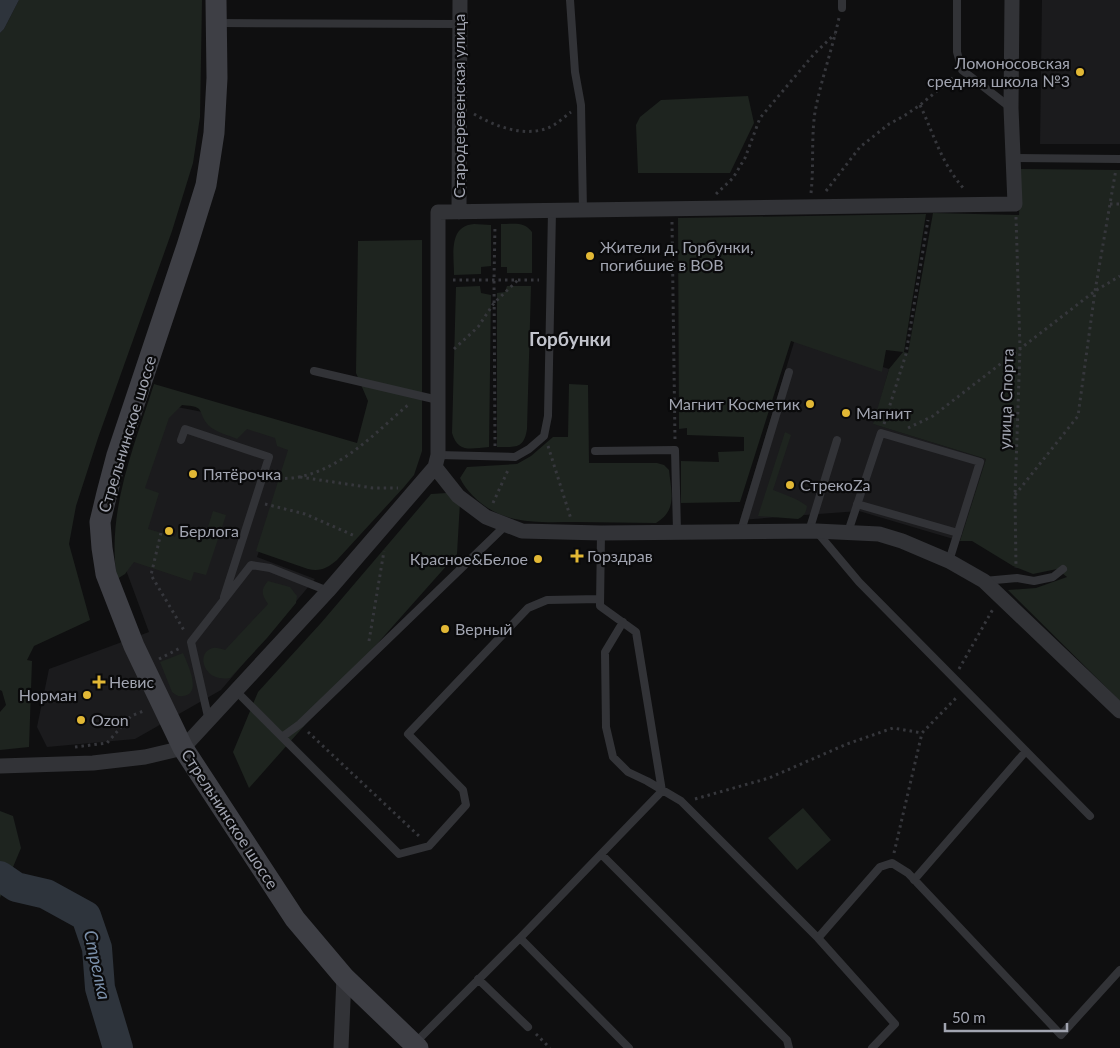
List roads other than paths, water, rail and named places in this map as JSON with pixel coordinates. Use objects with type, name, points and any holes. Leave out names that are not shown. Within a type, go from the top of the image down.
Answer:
[{"type":"main road","name":"Стрельнинское шоссе","points":[[216,0],[217,78],[214,133],[206,185],[188,246],[117,455],[100,522],[106,574],[134,646],[183,748],[295,919],[344,977],[416,1046]]},
{"type":"street","name":"Стародеревенская улица","points":[[459,212],[460,0]]},
{"type":"street","points":[[1012,0],[1011,108],[1015,204],[438,212],[437,461],[458,496],[486,517],[522,531],[812,531],[879,534],[902,541],[949,561],[984,580],[1120,711]]},
{"type":"street","points":[[0,766],[93,763],[145,757],[183,748],[328,591],[389,521],[437,461]]},
{"type":"street","points":[[341,1048],[344,977]]},
{"type":"lane","points":[[570,0],[575,72],[581,105],[584,210]]},
{"type":"lane","points":[[957,0],[957,52],[962,70],[1011,108]]},
{"type":"lane","points":[[216,23],[460,24]]},
{"type":"lane","points":[[1013,158],[1119,159]]},
{"type":"lane","points":[[437,461],[515,456],[529,449],[544,436],[548,416],[552,211]]},
{"type":"lane","points":[[314,371],[438,400]]},
{"type":"lane","points":[[741,531],[789,372]]},
{"type":"lane","points":[[181,440],[185,429],[269,457],[222,602]]},
{"type":"lane","points":[[848,532],[880,433],[980,462],[949,561]]},
{"type":"lane","points":[[837,440],[812,531],[859,582],[1090,816]]},
{"type":"lane","points":[[595,451],[675,450],[677,531]]},
{"type":"lane","points":[[857,504],[958,533]]},
{"type":"lane","points":[[282,737],[300,724],[506,525]]},
{"type":"lane","points":[[601,532],[600,606],[636,632],[662,791]]},
{"type":"lane","points":[[235,560],[250,565],[270,568],[328,591]]},
{"type":"lane","points":[[209,721],[191,642],[250,565]]},
{"type":"lane","points":[[984,580],[1016,578],[1034,581],[1054,577],[1064,569]]},
{"type":"lane","points":[[236,691],[399,854],[429,846],[466,806],[463,790],[408,734],[528,608],[547,600],[600,599]]},
{"type":"lane","points":[[623,622],[605,652],[606,727],[613,757],[628,772],[681,801],[818,938],[895,1024],[872,1048]]},
{"type":"lane","points":[[914,880],[1026,751]]},
{"type":"lane","points":[[416,1046],[478,979],[662,791]]},
{"type":"lane","points":[[601,854],[787,1040],[789,1048]]},
{"type":"lane","points":[[818,938],[880,866],[892,863],[908,873],[1061,1035],[1120,970]]},
{"type":"lane","points":[[520,938],[629,1048]]},
{"type":"lane","points":[[478,979],[528,1027]]},
{"type":"waterway","name":"Стрелка","points":[[0,876],[16,887],[46,894],[86,916],[97,948],[100,988],[118,1048]]},
{"type":"place","name":"Ломоносовская средняя школа №3","points":[[1080,72]]},
{"type":"place","name":"Жители д. Горбунки, погибшие в ВОВ","points":[[590,256]]},
{"type":"place","name":"Магнит Косметик","points":[[810,404]]},
{"type":"place","name":"Магнит","points":[[846,413]]},
{"type":"place","name":"Пятёрочка","points":[[193,474]]},
{"type":"place","name":"СтрекоZа","points":[[790,485]]},
{"type":"place","name":"Берлога","points":[[169,531]]},
{"type":"place","name":"Горздрав","points":[[577,556]]},
{"type":"place","name":"Красное&Белое","points":[[538,559]]},
{"type":"place","name":"Верный","points":[[445,629]]},
{"type":"place","name":"Невис","points":[[99,682]]},
{"type":"place","name":"Норман","points":[[87,695]]},
{"type":"place","name":"Ozon","points":[[81,720]]},
{"type":"district","name":"Горбунки","points":[[570,339]]}]
